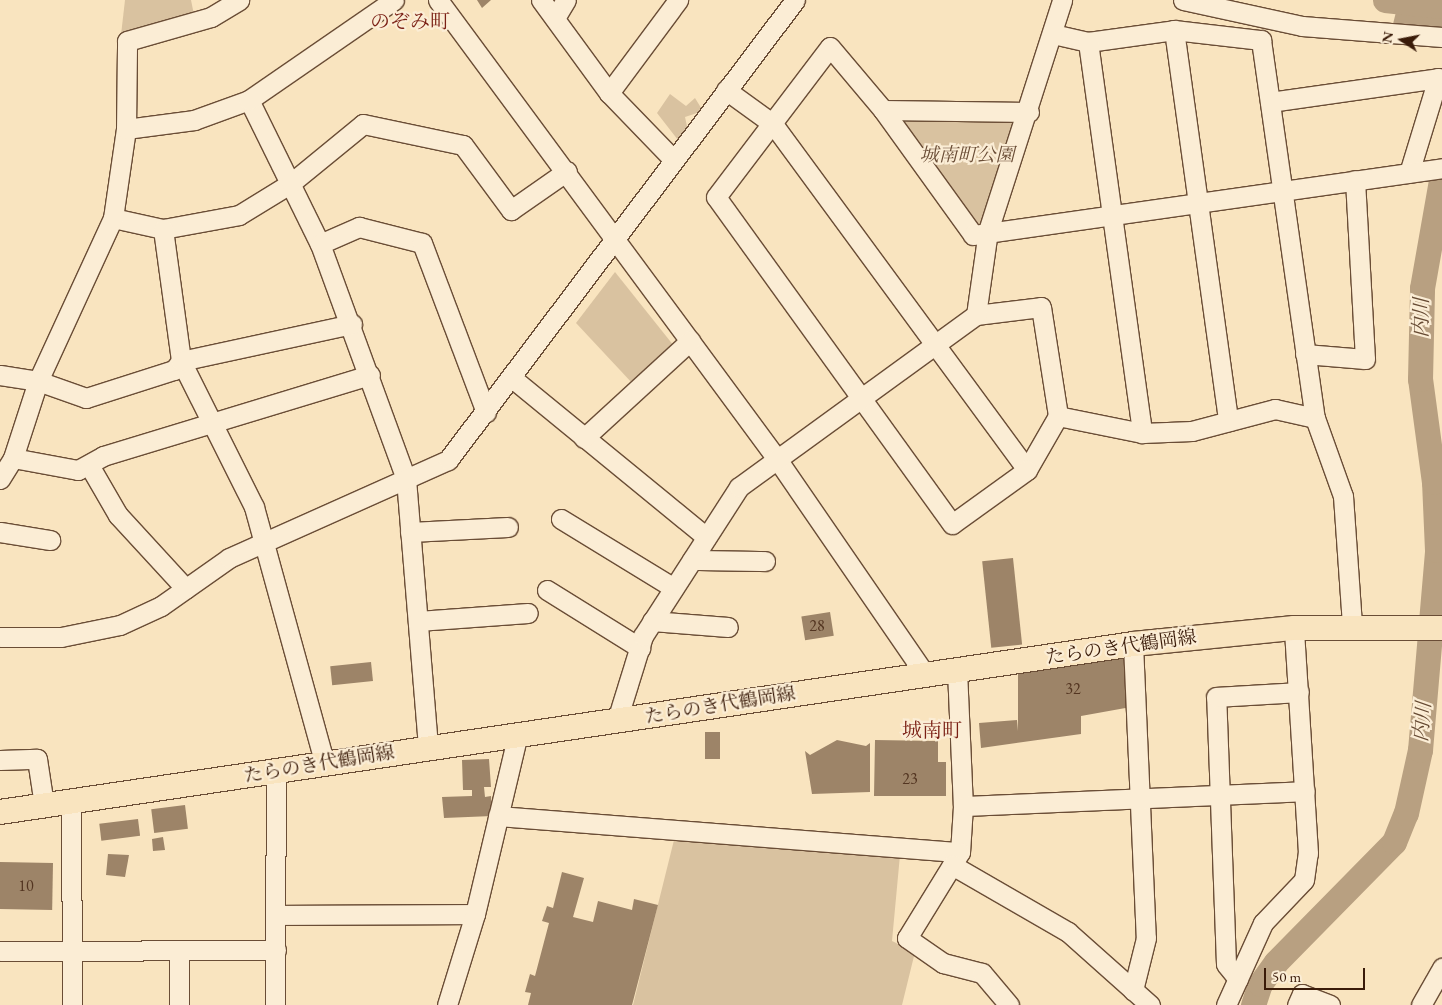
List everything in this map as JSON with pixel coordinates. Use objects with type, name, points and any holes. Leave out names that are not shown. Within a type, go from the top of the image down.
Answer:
[{"type":"main road","name":"たらのき代鶴岡線","points":[[0,812],[1133,644],[1294,628],[1352,626],[1442,628]]},
{"type":"street","points":[[0,479],[13,458],[38,382],[114,218],[126,129],[126,41],[211,17],[239,0]]},
{"type":"street","points":[[126,129],[194,120],[249,100],[394,0]]},
{"type":"street","points":[[438,0],[567,171],[777,460],[925,674]]},
{"type":"street","points":[[541,0],[609,93],[674,160]]},
{"type":"street","points":[[555,18],[566,0]]},
{"type":"street","points":[[609,93],[678,0]]},
{"type":"street","points":[[0,637],[61,637],[120,625],[186,589],[229,558],[262,545],[448,460],[512,378],[795,0]]},
{"type":"street","points":[[976,315],[988,231],[1054,34],[1062,0]]},
{"type":"street","points":[[1183,0],[1302,26],[1442,37]]},
{"type":"street","points":[[1054,34],[1088,42],[1174,30],[1261,40],[1304,354],[1315,418],[1343,496],[1352,626]]},
{"type":"street","points":[[1174,30],[1228,420]]},
{"type":"street","points":[[1088,42],[1142,433]]},
{"type":"street","points":[[617,720],[640,648],[652,622],[739,487],[861,398],[935,342],[976,315],[1041,307],[1058,416],[1027,470],[952,524],[861,398],[716,196],[773,124],[830,47],[883,110],[973,235],[988,231],[1437,169]]},
{"type":"street","points":[[1270,102],[1438,78],[1409,173]]},
{"type":"street","points":[[726,90],[773,124],[935,342],[1027,470]]},
{"type":"street","points":[[249,100],[320,244],[352,324],[406,479],[428,748]]},
{"type":"street","points":[[883,110],[1029,112]]},
{"type":"street","points":[[114,218],[164,229],[239,215],[291,183],[363,124],[463,145],[511,210],[567,171]]},
{"type":"street","points":[[1304,354],[1365,359],[1355,180]]},
{"type":"street","points":[[320,244],[359,227],[422,244],[486,412]]},
{"type":"street","points":[[164,229],[180,361],[208,423],[254,507],[262,545],[325,764]]},
{"type":"street","points":[[0,375],[38,382],[86,398],[174,370],[180,361],[352,324]]},
{"type":"street","points":[[584,438],[690,341]]},
{"type":"street","points":[[13,458],[78,470],[208,423],[370,375]]},
{"type":"street","points":[[512,378],[706,537]]},
{"type":"street","points":[[1058,416],[1142,433],[1192,431],[1275,409],[1315,418]]},
{"type":"street","points":[[89,465],[118,515],[159,554],[186,589]]},
{"type":"street","points":[[561,519],[674,588]]},
{"type":"street","points":[[410,532],[508,527]]},
{"type":"street","points":[[0,532],[50,540]]},
{"type":"street","points":[[692,560],[765,561]]},
{"type":"street","points":[[546,590],[640,648]]},
{"type":"street","points":[[418,621],[528,613]]},
{"type":"street","points":[[652,622],[728,627]]},
{"type":"street","points":[[1226,1005],[1264,923],[1304,880],[1308,853],[1294,628]]},
{"type":"street","points":[[1133,644],[1146,938],[1133,990]]},
{"type":"street","points":[[957,670],[963,806],[956,858],[907,938],[943,963],[982,973],[1010,1005]]},
{"type":"street","points":[[1238,979],[1226,964],[1216,697],[1299,692]]},
{"type":"street","points":[[446,1005],[475,914],[518,734]]},
{"type":"street","points":[[0,760],[37,759],[44,805]]},
{"type":"street","points":[[275,1005],[276,771]]},
{"type":"street","points":[[963,806],[1305,791]]},
{"type":"street","points":[[72,802],[72,1005]]},
{"type":"street","points":[[498,816],[956,858],[1068,932],[1150,1005]]},
{"type":"street","points":[[276,915],[475,914]]},
{"type":"street","points":[[0,951],[73,949],[276,950]]},
{"type":"street","points":[[179,950],[179,1005]]},
{"type":"street","points":[[1422,1005],[1442,968]]},
{"type":"street","points":[[1297,1005],[1302,994],[1330,1005]]},
{"type":"green space","points":[[125,0],[191,0],[194,15],[121,35]]},
{"type":"green space","points":[[670,94],[686,106],[695,98],[703,111],[685,117],[688,131],[678,140],[657,113]]},
{"type":"green space","name":"城南町公園","points":[[897,119],[1016,119],[984,225],[975,228]]},
{"type":"green space","points":[[615,272],[674,346],[633,384],[576,323]]},
{"type":"green space","points":[[675,836],[900,855],[892,941],[915,952],[902,1005],[633,1005]]},
{"type":"shaded area","points":[[1399,0],[1442,0],[1442,29],[1393,24]]},
{"type":"building","points":[[477,0],[491,0],[482,8]]},
{"type":"building","points":[[1013,558],[1022,645],[991,648],[982,561]]},
{"type":"building","points":[[830,612],[834,636],[805,640],[801,617]]},
{"type":"building","points":[[1125,655],[1131,707],[1081,716],[1081,734],[981,748],[979,723],[1017,720],[1018,731],[1018,671]]},
{"type":"building","points":[[371,662],[373,681],[332,685],[330,666]]},
{"type":"building","points":[[705,732],[720,732],[720,759],[705,759]]},
{"type":"building","points":[[837,740],[866,746],[870,743],[870,792],[812,794],[805,751],[810,755]]},
{"type":"building","points":[[875,740],[938,741],[938,762],[946,762],[946,796],[874,796]]},
{"type":"building","points":[[489,759],[491,787],[484,787],[485,797],[491,796],[492,816],[444,818],[442,797],[472,796],[472,790],[463,790],[462,760]]},
{"type":"building","points":[[185,805],[188,829],[154,833],[151,809]]},
{"type":"building","points":[[138,819],[140,836],[101,841],[99,824]]},
{"type":"building","points":[[163,837],[165,850],[153,851],[152,839]]},
{"type":"building","points":[[108,854],[129,855],[125,877],[106,875]]},
{"type":"building","points":[[0,862],[53,863],[52,910],[0,909]]},
{"type":"building","points":[[562,872],[584,878],[573,917],[593,922],[598,901],[632,910],[634,899],[658,905],[632,1005],[528,1005],[531,993],[525,992],[530,974],[535,976],[549,923],[542,921],[547,906],[553,908]]},
{"type":"waterway","points":[[1385,0],[1442,6]]},
{"type":"waterway","name":"内川","points":[[1253,1005],[1260,984],[1276,962],[1394,842],[1406,813],[1420,750],[1437,550],[1434,482],[1420,379],[1422,288],[1442,174]]},
{"type":"district","name":"のぞみ町","points":[[410,21]]},
{"type":"district","name":"城南町","points":[[932,730]]}]
